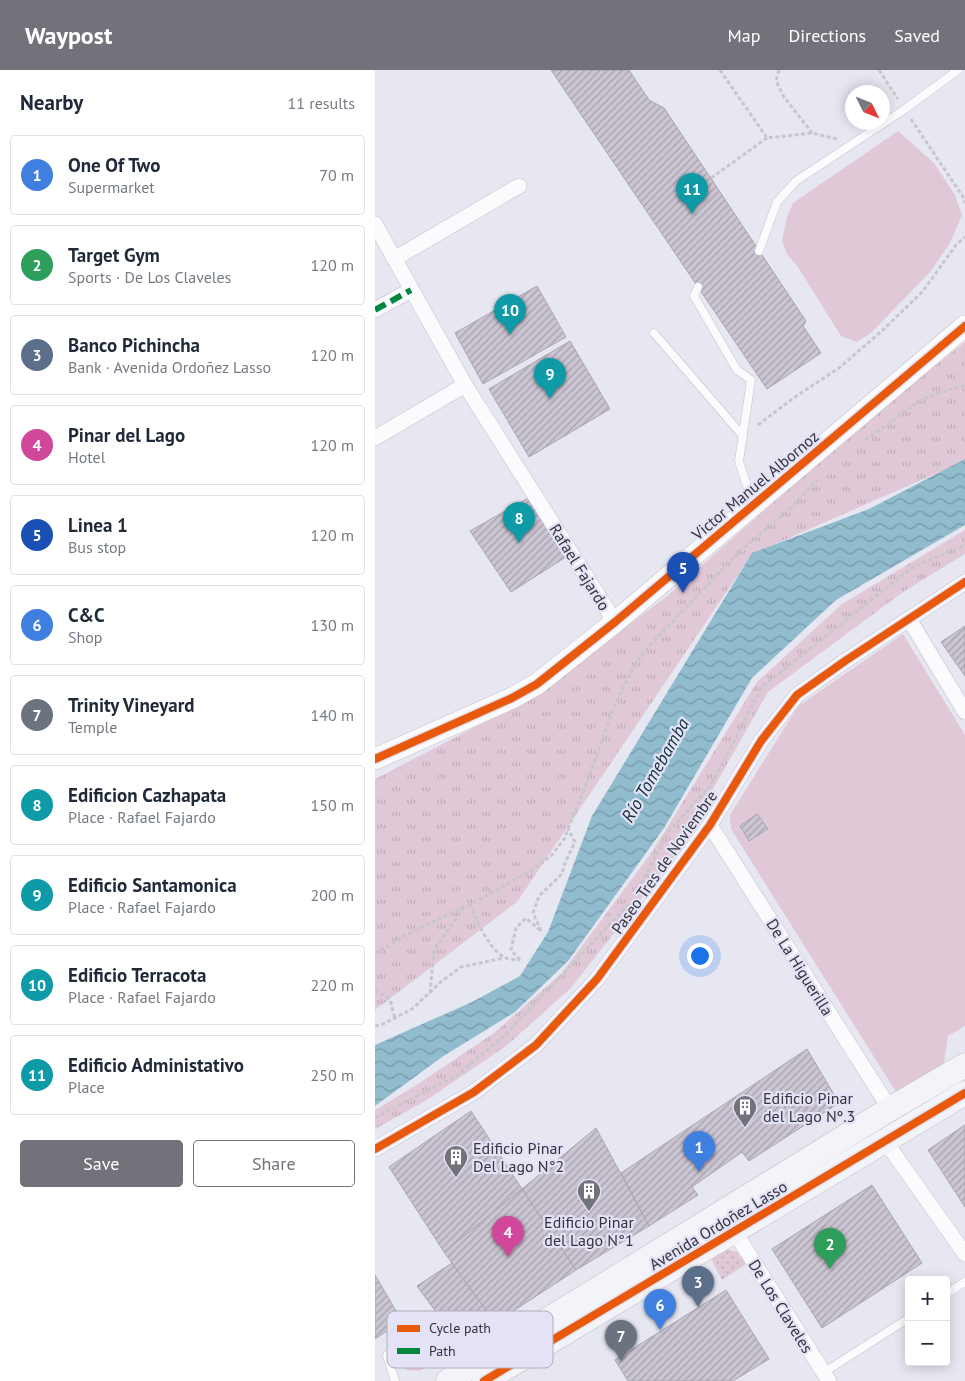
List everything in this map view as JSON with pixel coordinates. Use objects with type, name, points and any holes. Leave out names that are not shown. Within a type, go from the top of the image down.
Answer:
[{"type":"main road","name":"Avenida Ordoñez Lasso","points":[[553,1332],[890,1109],[965,1065]]},
{"type":"main road","name":"Avenida Ordoñez Lasso","points":[[553,1337],[965,1093]]},
{"type":"main road","name":"Avenida Ordoñez Lasso","points":[[487,1376],[499,1368]]},
{"type":"main road","name":"Avenida Ordoñez Lasso","points":[[448,1381],[487,1376],[501,1368]]},
{"type":"street","points":[[394,258],[519,186]]},
{"type":"street","name":"Rafael Fajardo","points":[[375,224],[465,385],[615,622]]},
{"type":"street","points":[[375,310],[411,290]]},
{"type":"street","name":"Victor Manuel Albornoz","points":[[375,759],[513,698],[537,684],[615,622],[965,326]]},
{"type":"street","points":[[375,438],[465,385]]},
{"type":"street","name":"Paseo Tres de Noviembre","points":[[375,1150],[474,1092],[536,1045],[597,979],[710,825],[761,741],[797,695],[965,582]]},
{"type":"street","points":[[909,619],[965,712]]},
{"type":"street","name":"De La Higuerilla","points":[[710,825],[890,1109]]},
{"type":"street","points":[[885,1140],[965,1254]]},
{"type":"street","name":"De Los Claveles","points":[[734,1231],[826,1377]]},
{"type":"lane","points":[[759,250],[777,202],[796,181],[905,109],[958,70]]},
{"type":"lane","points":[[698,287],[694,296],[737,370],[751,380],[739,462],[747,486],[758,500]]},
{"type":"lane","points":[[654,332],[743,436]]},
{"type":"lane","points":[[950,1291],[965,1282]]},
{"type":"lane","points":[[826,1377],[905,1321]]},
{"type":"lane","points":[[391,1368],[395,1381]]},
{"type":"lane","points":[[477,1368],[487,1376]]},
{"type":"path","points":[[720,70],[767,138]]},
{"type":"path","points":[[779,70],[776,81],[784,97],[812,133]]},
{"type":"path","points":[[879,70],[941,161],[965,203]]},
{"type":"path","points":[[711,178],[767,138],[812,133],[852,143]]},
{"type":"path","points":[[743,436],[795,397],[839,368],[883,330],[923,291],[956,245],[965,237]]},
{"type":"path","points":[[858,445],[918,402],[965,385]]},
{"type":"path","points":[[375,954],[408,934],[465,907],[531,870],[551,856],[564,839],[613,707],[633,668],[646,649],[741,550],[793,506],[818,479]]},
{"type":"path","points":[[375,1118],[456,1076],[498,1041],[540,1000],[633,900],[669,831],[711,784],[761,687],[911,568],[965,545]]},
{"type":"path","points":[[375,1026],[395,1019],[413,1009],[461,967],[504,958],[520,960],[511,950],[516,928],[526,918],[541,931],[533,913],[539,896],[562,874],[575,842],[568,829]]},
{"type":"path","points":[[470,904],[475,922],[504,958]]},
{"type":"path","points":[[430,993],[434,950],[465,907]]},
{"type":"path","points":[[375,990],[390,999],[395,1019]]},
{"type":"green space","points":[[898,131],[934,163],[955,195],[962,215],[950,243],[931,271],[871,333],[857,342],[841,336],[798,267],[787,254],[782,241],[787,217],[793,203]]},
{"type":"green space","points":[[965,342],[965,461],[752,554],[517,902],[375,1010],[375,779],[533,697],[667,596],[881,408]]},
{"type":"green space","points":[[965,530],[965,554],[903,592],[768,692],[676,854],[571,988],[506,1046],[427,1100],[375,1129],[375,1110],[415,1086],[494,1033],[561,974],[652,852],[757,682],[842,604]]},
{"type":"green space","points":[[903,634],[965,735],[965,1026],[948,1036],[944,1063],[896,1092],[731,829],[730,815],[798,706]]},
{"type":"green space","points":[[727,1249],[737,1252],[746,1264],[722,1280],[711,1259]]},
{"type":"green space","points":[[404,1368],[424,1368],[419,1371],[406,1370]]},
{"type":"water","name":"Río Tomebamba","points":[[965,459],[965,525],[836,600],[752,678],[664,828],[568,961],[515,1012],[442,1057],[375,1106],[375,1045],[472,1002],[520,976],[548,932],[592,816],[752,553],[869,509]]},
{"type":"building","points":[[551,70],[629,70],[649,100],[664,108],[806,321],[803,326],[821,353],[767,389]]},
{"type":"building","points":[[537,286],[566,337],[483,384],[455,333]]},
{"type":"building","points":[[570,341],[610,409],[529,457],[489,389]]},
{"type":"building","points":[[528,498],[569,555],[511,592],[470,531]]},
{"type":"building","points":[[965,626],[965,676],[941,642]]},
{"type":"building","points":[[757,814],[768,829],[749,841],[740,826]]},
{"type":"building","name":"Edificio Pinar del Lago Nº.3","points":[[807,1049],[839,1103],[749,1161],[742,1152],[692,1187],[698,1195],[649,1226],[621,1173]]},
{"type":"building","name":"Edificio Pinar Del Lago N°2","points":[[471,1111],[522,1189],[444,1252],[389,1167]]},
{"type":"building","points":[[965,1125],[965,1207],[928,1150]]},
{"type":"building","name":"Edificio Pinar del Lago N°1","points":[[596,1128],[649,1226],[576,1270],[522,1189]]},
{"type":"building","points":[[872,1185],[922,1263],[822,1328],[772,1249]]},
{"type":"building","points":[[522,1189],[576,1270],[513,1311],[486,1311],[444,1252]]},
{"type":"building","points":[[452,1263],[486,1311],[435,1311],[417,1286]]},
{"type":"building","points":[[375,1275],[396,1311],[387,1311],[387,1331],[375,1339]]},
{"type":"building","points":[[726,1290],[769,1359],[733,1381],[628,1381],[615,1360]]},
{"type":"marked path","points":[[375,310],[411,290]]},
{"type":"cycle path","points":[[375,759],[512,698],[537,684],[615,622],[965,326]]},
{"type":"cycle path","points":[[375,1149],[474,1092],[536,1045],[597,979],[710,825],[761,741],[797,695],[965,582]]},
{"type":"cycle path","points":[[553,1340],[965,1093]]},
{"type":"cycle path","points":[[484,1381],[506,1368]]},
{"type":"place","name":"Edificio Administativo","points":[[692,214]]},
{"type":"place","name":"Edificio Terracota","points":[[510,335]]},
{"type":"place","name":"Edificio Santamonica","points":[[550,399]]},
{"type":"place","name":"Edificion Cazhapata","points":[[519,543]]},
{"type":"place","name":"Linea 1","points":[[683,593]]},
{"type":"place","name":"Edificio Pinar del Lago Nº.3","points":[[745,1128]]},
{"type":"place","name":"One Of Two","points":[[699,1172]]},
{"type":"place","name":"Edificio Pinar Del Lago N°2","points":[[456,1178]]},
{"type":"place","name":"Edificio Pinar del Lago N°1","points":[[589,1212]]},
{"type":"place","name":"Pinar del Lago","points":[[508,1257]]},
{"type":"place","name":"Target Gym","points":[[830,1269]]},
{"type":"place","name":"Banco Pichincha","points":[[698,1307]]},
{"type":"place","name":"C&C","points":[[660,1330]]},
{"type":"place","name":"Trinity Vineyard","points":[[621,1361]]}]
